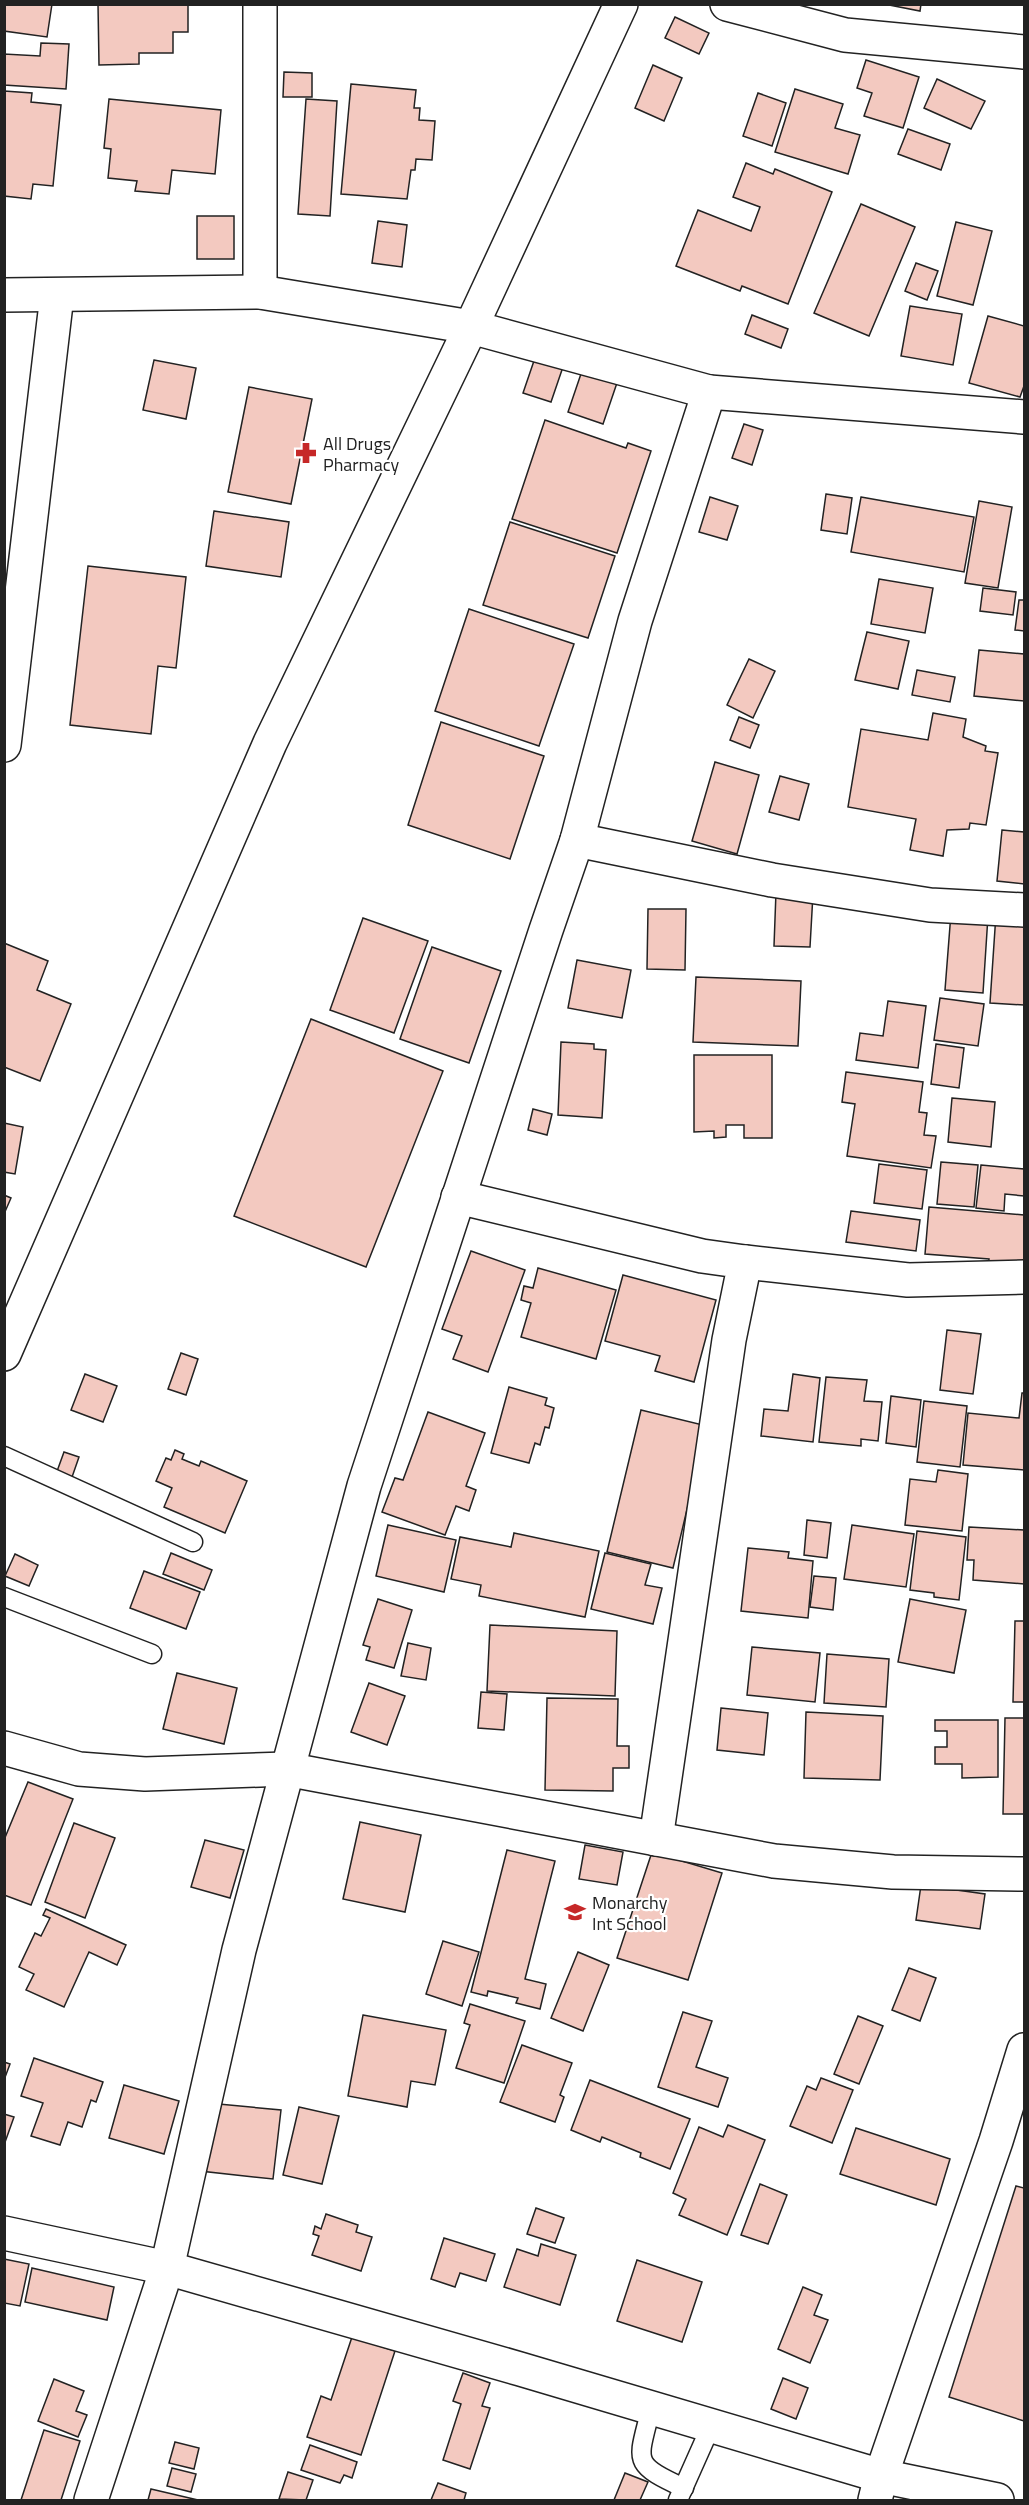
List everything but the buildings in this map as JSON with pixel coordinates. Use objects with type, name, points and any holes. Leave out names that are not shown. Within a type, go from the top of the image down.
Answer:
[{"type":"street","points":[[260,4],[260,292]]},
{"type":"street","points":[[4,1354],[270,743],[471,327],[621,4]]},
{"type":"street","points":[[727,4],[845,35],[1024,52]]},
{"type":"street","points":[[4,295],[260,292],[471,327],[709,392],[1024,417]]},
{"type":"street","points":[[4,745],[57,295]]},
{"type":"street","points":[[92,2500],[167,2268],[239,1950],[364,1486],[577,840],[635,621],[709,392]]},
{"type":"street","points":[[577,840],[772,880],[862,895],[930,905],[1024,910]]},
{"type":"street","points":[[458,1197],[702,1256],[908,1280],[1024,1276]]},
{"type":"street","points":[[656,1839],[728,1351],[745,1262]]},
{"type":"street","points":[[4,1748],[79,1769],[134,1773],[286,1769],[774,1861],[893,1872],[1024,1874]]},
{"type":"street","points":[[878,2488],[996,2142],[1024,2050]]},
{"type":"street","points":[[4,2233],[167,2268],[651,2408],[711,2426],[878,2488],[997,2500]]},
{"type":"lane","points":[[4,1456],[193,1542]]},
{"type":"lane","points":[[4,1597],[152,1654]]},
{"type":"lane","points":[[651,2408],[640,2454],[644,2465],[681,2494],[711,2426]]},
{"type":"place","name":"All Drugs Pharmacy","points":[[306,453]]},
{"type":"place","name":"Monarchy Int School","points":[[575,1912]]}]
